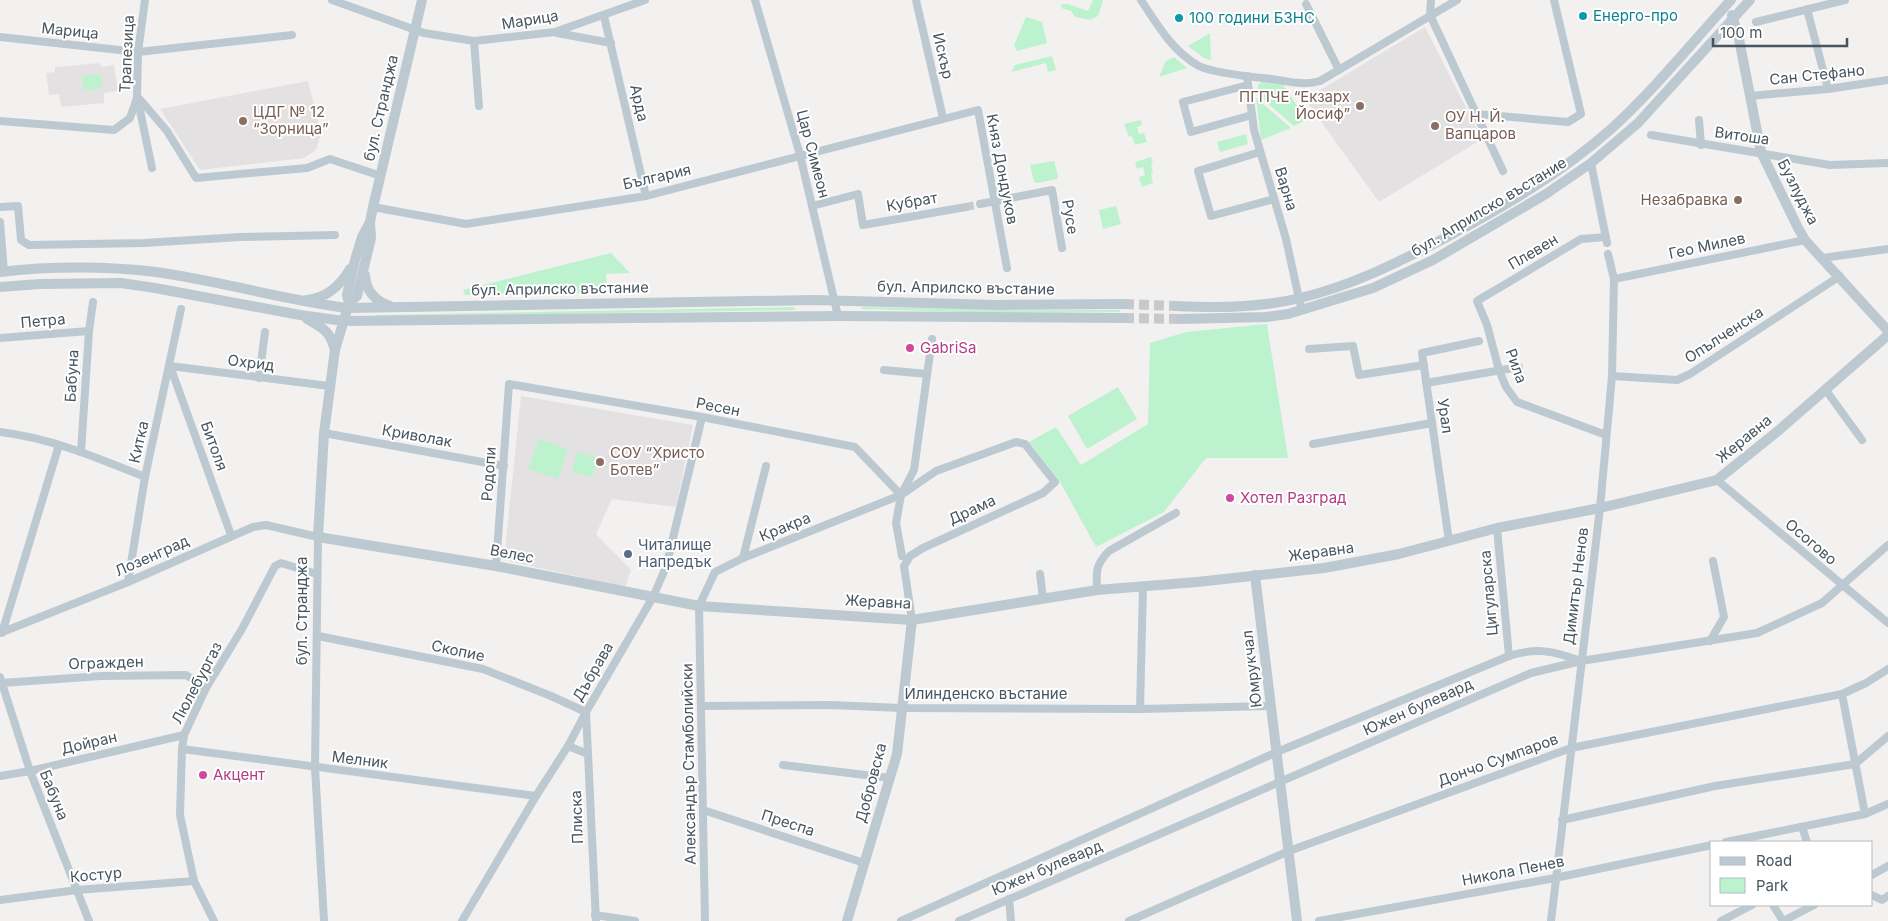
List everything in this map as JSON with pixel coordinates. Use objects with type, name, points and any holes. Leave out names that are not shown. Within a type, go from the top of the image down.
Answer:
[{"type":"street","name":"Трапезица","points":[[145,0],[138,52],[137,96],[152,168]]},
{"type":"street","name":"Марица","points":[[332,0],[415,30],[474,42],[555,32],[645,0]]},
{"type":"street","name":"бул. Странджа","points":[[348,305],[357,296],[364,269],[371,238],[370,222],[373,207],[422,0]]},
{"type":"street","name":"Цар Симеон","points":[[755,0],[800,155],[838,316]]},
{"type":"street","name":"Искър","points":[[916,0],[943,118]]},
{"type":"street","points":[[1141,0],[1156,23],[1178,49],[1201,67],[1248,80],[1307,84],[1320,81],[1457,0]]},
{"type":"street","points":[[1431,0],[1430,15],[1504,171]]},
{"type":"street","points":[[1476,114],[1568,122],[1581,114],[1555,1],[1564,0]]},
{"type":"street","name":"бул. Априлско въстание","points":[[1181,319],[1266,317],[1288,314],[1360,292],[1412,270],[1539,198],[1591,163],[1638,123],[1750,0]]},
{"type":"street","points":[[1756,22],[1845,0]]},
{"type":"street","points":[[1728,3],[1734,18]]},
{"type":"street","name":"бул. Априлско въстание","points":[[1176,306],[1256,305],[1299,298],[1354,281],[1403,260],[1491,212],[1543,181],[1587,149],[1633,107],[1728,3]]},
{"type":"street","points":[[1306,4],[1339,70]]},
{"type":"street","points":[[1807,9],[1828,89]]},
{"type":"street","name":"Арда","points":[[604,16],[646,196]]},
{"type":"street","name":"Бузлуджа","points":[[1734,18],[1761,152],[1798,228],[1805,240],[1840,276],[1888,333]]},
{"type":"street","points":[[555,32],[611,43]]},
{"type":"street","name":"Марица","points":[[0,37],[138,52],[292,35]]},
{"type":"street","points":[[474,42],[479,106]]},
{"type":"street","points":[[1248,80],[1182,102],[1191,132],[1252,115]]},
{"type":"street","name":"Варна","points":[[1248,80],[1254,130],[1290,254],[1302,310]]},
{"type":"street","name":"Сан Стефано","points":[[1750,96],[1828,89],[1888,80]]},
{"type":"street","points":[[137,96],[167,131],[196,178],[307,168],[330,159],[381,176]]},
{"type":"street","points":[[0,121],[114,130],[130,118],[137,96]]},
{"type":"street","name":"Княз Дондуков","points":[[943,118],[978,110],[1007,268]]},
{"type":"street","name":"България","points":[[373,207],[466,224],[646,196],[943,118]]},
{"type":"street","points":[[1699,120],[1701,144]]},
{"type":"street","name":"Витоша","points":[[1651,135],[1761,152],[1830,166],[1888,163]]},
{"type":"street","points":[[1260,152],[1198,171],[1211,216],[1274,199]]},
{"type":"street","name":"Плевен","points":[[1477,301],[1581,239],[1607,240],[1591,163]]},
{"type":"street","name":"Русе","points":[[995,201],[1052,190],[1062,248]]},
{"type":"street","name":"Кубрат","points":[[812,206],[858,194],[864,225],[966,207]]},
{"type":"street","points":[[980,204],[995,201]]},
{"type":"street","points":[[0,207],[18,206],[21,240],[29,245],[144,243],[240,237],[335,235]]},
{"type":"street","points":[[0,222],[2,272]]},
{"type":"street","name":"бул. Странджа","points":[[324,921],[315,768],[318,536],[324,433],[335,350],[348,305],[347,294],[362,237],[370,222]]},
{"type":"street","name":"Гео Милев","points":[[1614,279],[1805,240]]},
{"type":"street","points":[[1822,258],[1888,249]]},
{"type":"street","name":"Димитър Ненов","points":[[1551,921],[1580,661],[1600,508],[1612,376],[1614,279],[1608,254]]},
{"type":"street","points":[[300,301],[312,299],[331,291],[346,276],[355,260]]},
{"type":"street","name":"бул. Априлско въстание","points":[[2,272],[39,269],[125,268],[189,278],[300,301],[393,307],[834,300],[996,305],[1124,304]]},
{"type":"street","points":[[364,269],[365,283],[371,294],[382,303],[393,307]]},
{"type":"street","name":"Опълченска","points":[[1612,376],[1677,380],[1840,276]]},
{"type":"street","name":"бул. Априлско въстание","points":[[0,287],[40,284],[121,284],[155,288],[300,315],[344,321],[838,316],[1124,318]]},
{"type":"street","name":"Рила","points":[[1477,301],[1487,325],[1499,370],[1506,387],[1518,402],[1606,435]]},
{"type":"street","name":"Бабуна","points":[[81,452],[89,331],[93,302]]},
{"type":"street","name":"Китка","points":[[128,582],[145,477],[181,309]]},
{"type":"street","points":[[300,315],[327,331],[332,338],[335,350]]},
{"type":"street","name":"Петра","points":[[0,338],[89,331]]},
{"type":"street","points":[[259,378],[266,332]]},
{"type":"street","name":"Жеравна","points":[[699,606],[912,620],[1096,590],[1197,582],[1324,568],[1399,554],[1497,528],[1600,508],[1717,480],[1778,431],[1888,333]]},
{"type":"street","points":[[902,556],[896,524],[901,495],[914,470],[932,339]]},
{"type":"street","points":[[1309,349],[1353,346],[1358,375],[1424,365],[1422,353],[1479,341]]},
{"type":"street","name":"Урал","points":[[1424,365],[1449,541]]},
{"type":"street","name":"Охрид","points":[[170,366],[329,386]]},
{"type":"street","name":"Битоля","points":[[170,366],[231,535]]},
{"type":"street","points":[[1426,383],[1519,367]]},
{"type":"street","points":[[884,370],[927,374]]},
{"type":"street","name":"Ресен","points":[[509,384],[855,447],[901,495]]},
{"type":"street","name":"Родопи","points":[[496,566],[509,384]]},
{"type":"street","points":[[1825,389],[1862,440]]},
{"type":"street","name":"Дъбрава","points":[[462,921],[568,746],[653,597],[666,567],[702,418]]},
{"type":"street","points":[[1314,444],[1432,423]]},
{"type":"street","points":[[0,432],[26,435],[59,445],[145,477]]},
{"type":"street","name":"Криволак","points":[[324,433],[504,466]]},
{"type":"street","name":"Кракра","points":[[699,606],[715,572],[743,558],[901,495],[936,471],[1016,442],[1025,444],[1055,482]]},
{"type":"street","points":[[1,633],[59,445]]},
{"type":"street","points":[[743,558],[766,466]]},
{"type":"street","name":"Осогово","points":[[1717,480],[1888,623]]},
{"type":"street","name":"Драма","points":[[912,620],[904,566],[910,556],[923,548],[1043,493],[1055,482]]},
{"type":"street","points":[[1096,590],[1096,572],[1101,560],[1109,551],[1176,513]]},
{"type":"street","name":"Лозенград","points":[[1,633],[128,582],[252,527],[266,525],[318,536]]},
{"type":"street","name":"Цигуларска","points":[[1497,528],[1508,656]]},
{"type":"street","name":"Велес","points":[[318,536],[496,566],[699,606]]},
{"type":"street","name":"Южен булевард","points":[[960,921],[1280,779],[1531,673],[1580,661],[1757,633],[1822,603],[1888,545]]},
{"type":"street","points":[[1710,641],[1724,617],[1714,562]]},
{"type":"street","name":"Люлебургаз","points":[[213,920],[194,881],[180,815],[184,734],[206,688],[242,629],[275,566],[282,563],[317,574]]},
{"type":"street","points":[[1040,574],[1043,598]]},
{"type":"street","name":"Юмрукчал","points":[[1255,575],[1280,779]]},
{"type":"street","points":[[1140,709],[1143,586]]},
{"type":"street","name":"Александър Стамболийски","points":[[699,606],[705,921]]},
{"type":"street","name":"Добровска","points":[[847,921],[897,754],[912,620]]},
{"type":"street","name":"Скопие","points":[[318,636],[483,669],[586,712]]},
{"type":"street","points":[[901,921],[1508,656],[1524,651],[1554,651],[1580,661]]},
{"type":"street","name":"Дончо Сумпаров","points":[[1129,921],[1289,851],[1571,748],[1842,694],[1866,683],[1888,669]]},
{"type":"street","name":"Огражден","points":[[1,680],[186,675],[206,688]]},
{"type":"street","name":"Бабуна","points":[[1,680],[30,771],[89,921]]},
{"type":"street","points":[[1842,694],[1865,814]]},
{"type":"street","name":"Илинденско въстание","points":[[702,706],[830,705],[902,708],[1140,709],[1271,706]]},
{"type":"street","name":"Плиска","points":[[586,712],[595,918]]},
{"type":"street","name":"Дойран","points":[[0,776],[30,771],[184,734]]},
{"type":"street","points":[[1562,820],[1715,786],[1856,764],[1888,736]]},
{"type":"street","points":[[568,746],[588,754]]},
{"type":"street","name":"Мелник","points":[[182,749],[536,796]]},
{"type":"street","points":[[783,765],[890,778]]},
{"type":"street","points":[[1280,779],[1297,921]]},
{"type":"street","points":[[1731,841],[1865,814],[1888,804]]},
{"type":"street","name":"Преспа","points":[[703,810],[864,863]]},
{"type":"street","points":[[1802,827],[1807,841]]},
{"type":"street","name":"Никола Пенев","points":[[1319,921],[1555,878],[1710,845]]},
{"type":"street","points":[[1873,874],[1888,866]]},
{"type":"street","name":"Костур","points":[[0,900],[77,890],[194,881]]},
{"type":"street","points":[[1873,896],[1882,900],[1888,896]]},
{"type":"street","points":[[1009,899],[1011,921]]},
{"type":"street","points":[[1721,921],[1750,906]]},
{"type":"street","points":[[1774,906],[1783,921],[1812,906]]},
{"type":"street","points":[[595,918],[635,921]]},
{"type":"shaded area","name":"ОУ Н. Й. Вапцаров","points":[[1425,27],[1482,139],[1379,202],[1305,99]]},
{"type":"shaded area","points":[[100,63],[101,67],[114,65],[118,91],[104,93],[104,103],[61,107],[59,94],[49,95],[46,73],[55,72],[55,67]]},
{"type":"shaded area","name":"ЦДГ № 12 “Зорница”","points":[[308,81],[321,133],[316,150],[304,158],[200,170],[160,109]]},
{"type":"shaded area","name":"СОУ “Христо Ботев”","points":[[521,396],[693,425],[676,507],[612,499],[596,534],[631,570],[625,587],[504,560]]},
{"type":"green space","points":[[1093,0],[1103,0],[1098,16],[1090,20],[1075,17],[1071,11],[1061,8],[1062,4],[1068,4],[1088,11]]},
{"type":"green space","points":[[1026,17],[1042,22],[1047,43],[1017,51],[1014,45]]},
{"type":"green space","points":[[1210,33],[1211,60],[1204,58],[1188,46]]},
{"type":"green space","points":[[1052,56],[1056,70],[1048,72],[1046,63],[1011,72],[1015,65]]},
{"type":"green space","points":[[1174,57],[1187,68],[1159,77],[1166,61]]},
{"type":"green space","points":[[100,74],[102,88],[84,90],[82,76]]},
{"type":"green space","points":[[1264,80],[1281,81],[1306,120],[1294,126],[1256,93],[1258,85]]},
{"type":"green space","points":[[1256,98],[1291,128],[1261,140]]},
{"type":"green space","points":[[1141,120],[1142,125],[1137,127],[1139,134],[1144,133],[1147,142],[1135,145],[1132,136],[1129,137],[1124,124]]},
{"type":"green space","points":[[1246,134],[1248,144],[1220,152],[1217,142]]},
{"type":"green space","points":[[1151,157],[1153,163],[1151,164],[1153,172],[1151,174],[1153,183],[1142,187],[1139,177],[1145,175],[1143,167],[1137,169],[1135,162]]},
{"type":"green space","points":[[1054,161],[1057,179],[1034,182],[1030,165]]},
{"type":"green space","points":[[1116,206],[1121,224],[1103,229],[1099,210]]},
{"type":"green space","points":[[611,253],[630,273],[606,274],[607,293],[465,295],[463,290]]},
{"type":"green space","points":[[795,307],[795,310],[375,317],[376,315]]},
{"type":"green space","points":[[862,307],[1120,310],[1120,312],[998,313],[862,309]]},
{"type":"green space","points":[[1267,324],[1288,458],[1206,458],[1164,512],[1096,547],[1059,480],[1029,442],[1056,427],[1081,465],[1148,424],[1150,343],[1186,332]]},
{"type":"green space","points":[[1118,387],[1137,419],[1087,449],[1068,416]]},
{"type":"green space","points":[[539,439],[568,449],[558,479],[528,469]]},
{"type":"green space","points":[[577,452],[598,458],[592,477],[572,471]]},
{"type":"tunnel","points":[[966,207],[980,204]]},
{"type":"tunnel","points":[[1124,304],[1176,306]]},
{"type":"tunnel","points":[[1124,318],[1181,319]]},
{"type":"place","name":"Енерго-про","points":[[1583,16]]},
{"type":"place","name":"100 години БЗНС","points":[[1179,18]]},
{"type":"place","name":"ПГПЧЕ “Екзарх Йосиф”","points":[[1360,106]]},
{"type":"place","name":"ЦДГ № 12 “Зорница”","points":[[243,121]]},
{"type":"place","name":"ОУ Н. Й. Вапцаров","points":[[1435,126]]},
{"type":"place","name":"Незабравка","points":[[1738,200]]},
{"type":"place","name":"GabriSa","points":[[910,348]]},
{"type":"place","name":"СОУ “Христо Ботев”","points":[[600,462]]},
{"type":"place","name":"Хотел Разград","points":[[1230,498]]},
{"type":"place","name":"Читалище Напредък","points":[[628,554]]},
{"type":"place","name":"Акцент","points":[[203,775]]}]
